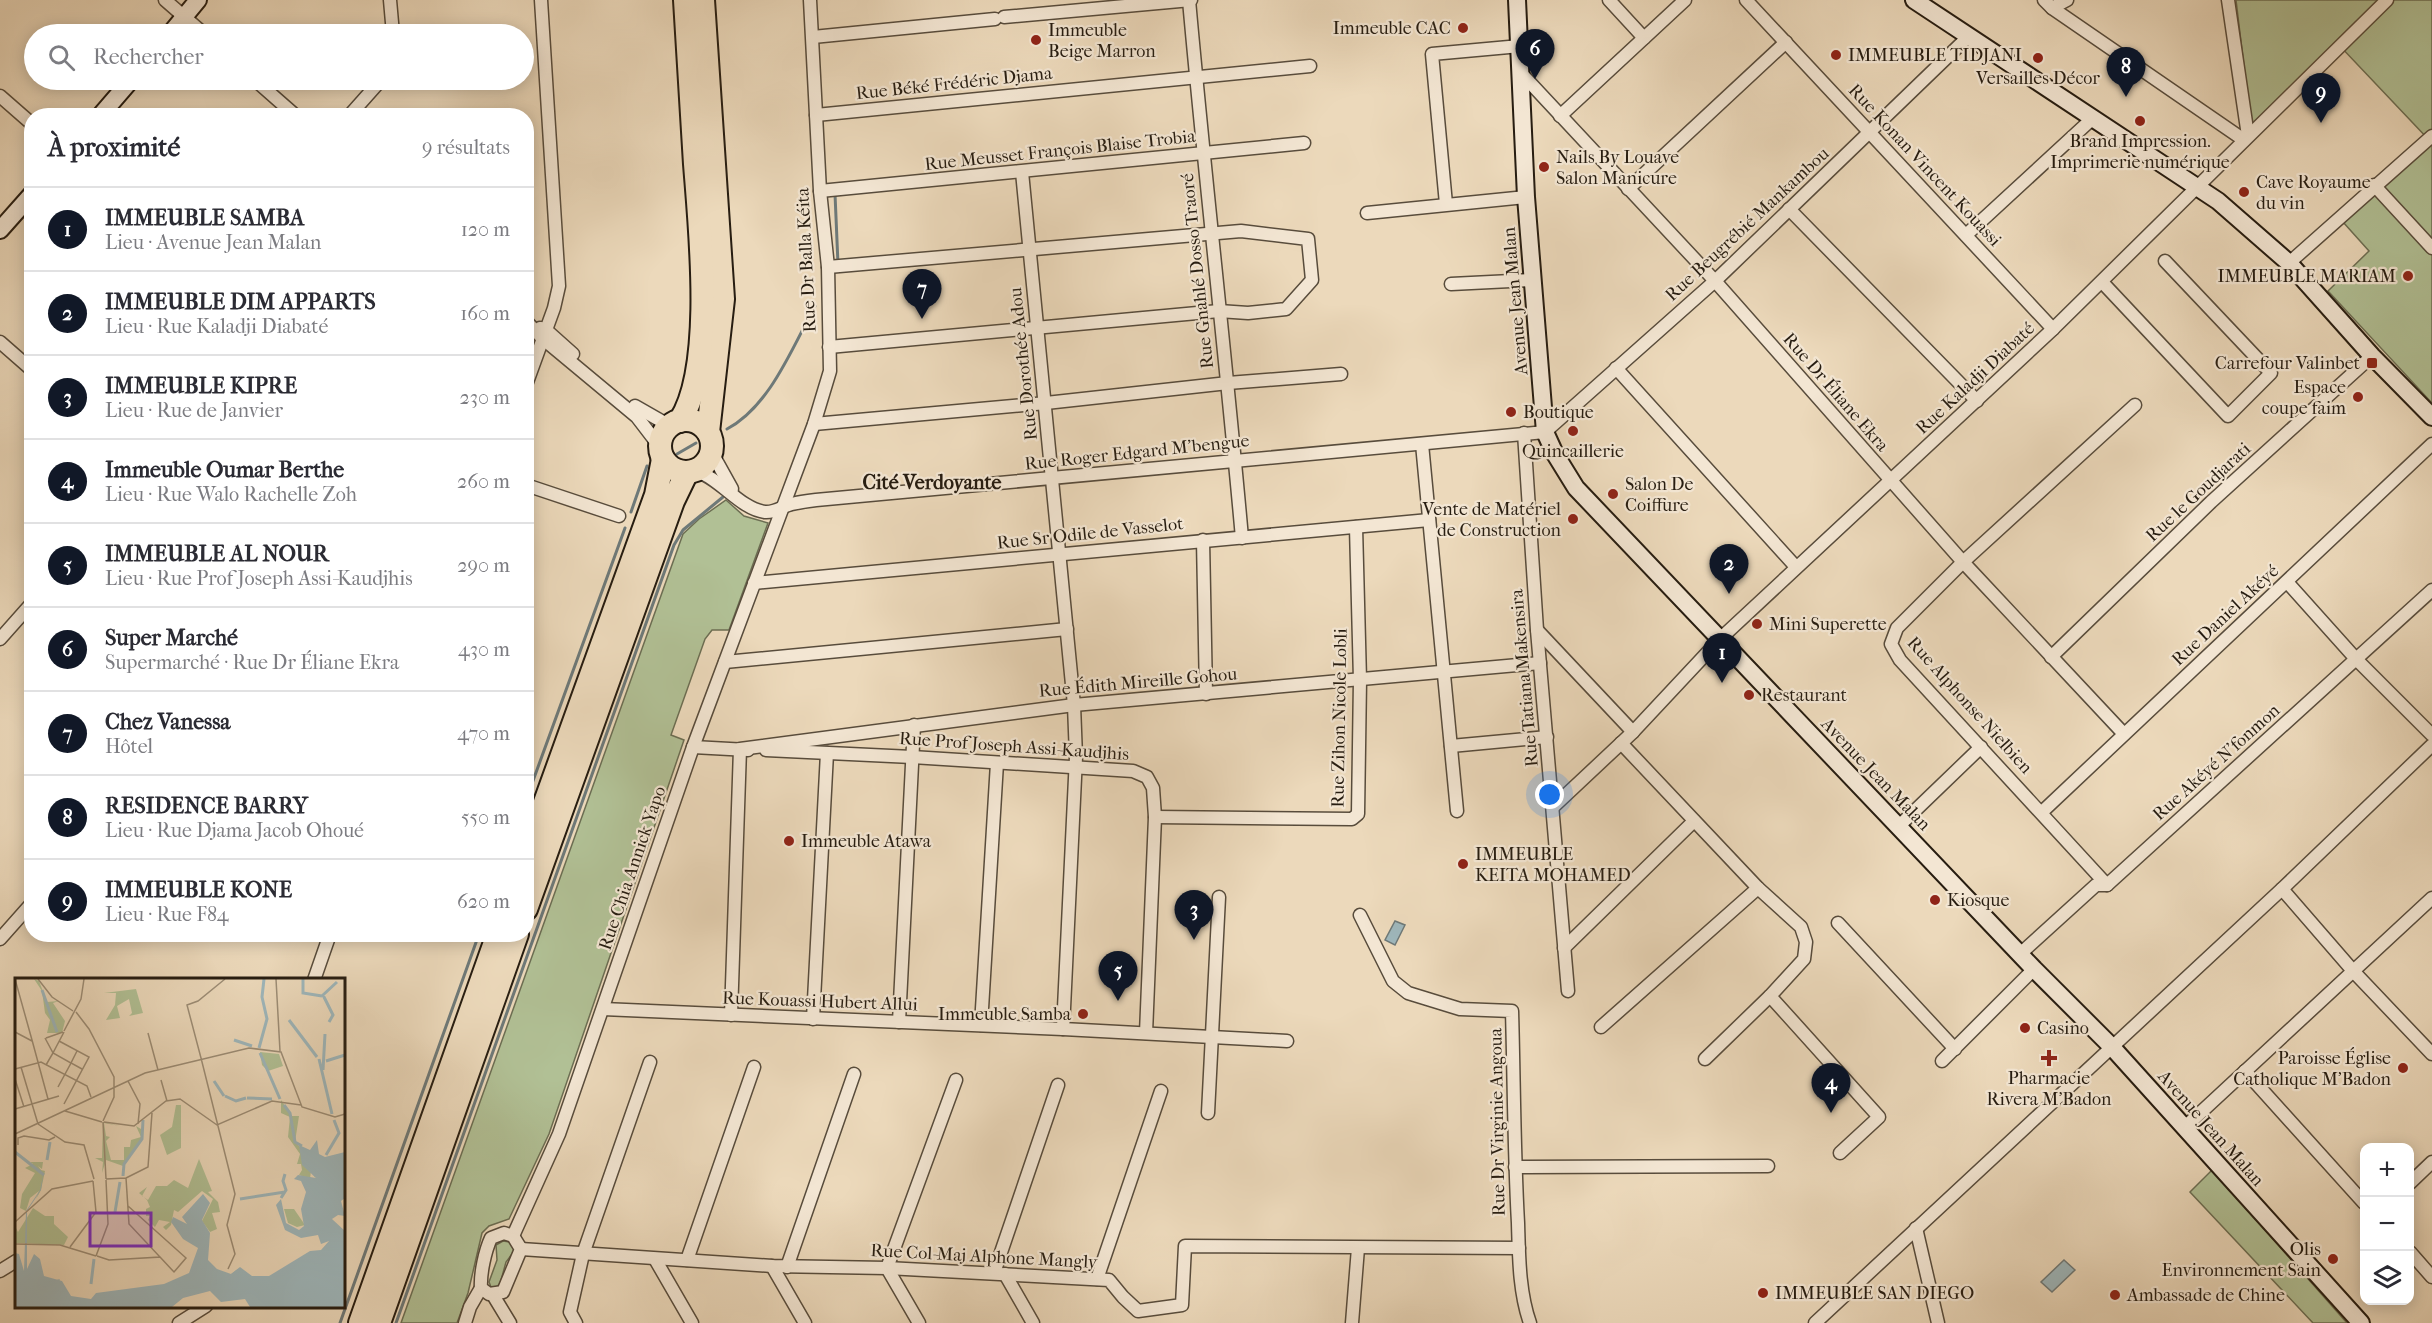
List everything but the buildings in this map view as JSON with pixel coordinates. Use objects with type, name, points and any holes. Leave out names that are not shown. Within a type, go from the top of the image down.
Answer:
[{"type":"highway","points":[[534,833],[656,495],[668,438],[687,411],[694,385],[703,300],[685,0]]},
{"type":"highway","points":[[534,887],[672,501],[691,472],[705,464],[710,443],[723,299],[703,0]]},
{"type":"highway","points":[[668,438],[697,423],[710,443]]},
{"type":"highway","points":[[668,438],[674,469],[691,472]]},
{"type":"highway","points":[[360,1323],[495,942]]},
{"type":"highway","points":[[379,1323],[514,942]]},
{"type":"main road","points":[[178,24],[198,0]]},
{"type":"main road","name":"Avenue Jean Malan","points":[[1517,0],[1526,197],[1545,432],[1555,454],[1576,488],[2034,969],[2111,1046],[2361,1323]]},
{"type":"main road","points":[[1914,0],[2218,201],[2289,263],[2372,356],[2432,417]]},
{"type":"main road","points":[[107,108],[122,90]]},
{"type":"main road","points":[[0,230],[24,203]]},
{"type":"street","points":[[165,0],[192,24]]},
{"type":"street","points":[[390,0],[392,24]]},
{"type":"street","points":[[534,344],[537,329],[554,308],[559,286],[541,0]]},
{"type":"street","name":"Rue Dr Balla Kéita","points":[[780,510],[814,424],[830,371],[828,267],[820,191],[810,0]]},
{"type":"street","points":[[813,37],[1190,0]]},
{"type":"street","name":"Rue Gnahlé Dosso Traoré","points":[[1190,0],[1210,233],[1228,383],[1242,538]]},
{"type":"street","points":[[1610,0],[1644,38]]},
{"type":"street","points":[[1560,116],[1685,0]]},
{"type":"street","name":"Rue Konan Vincent Kouassi","points":[[1746,0],[2054,329]]},
{"type":"street","points":[[2048,4],[2067,0]]},
{"type":"street","points":[[2228,0],[2246,138]]},
{"type":"street","name":"Rue Kaladji Diabaté","points":[[1553,807],[1633,732],[1720,639],[2054,329],[2387,0]]},
{"type":"street","points":[[2048,4],[2246,138]]},
{"type":"street","name":"Rue Beugrébié Mankambou","points":[[1545,432],[1715,281],[1968,37]]},
{"type":"street","points":[[1628,189],[1786,42]]},
{"type":"street","points":[[1446,204],[1432,54],[1520,46]]},
{"type":"street","name":"Rue Béké Frédéric Djama","points":[[816,115],[1310,66]]},
{"type":"street","name":"Rue Dr Éliane Ekra","points":[[1521,73],[1715,281],[1963,562],[2124,734]]},
{"type":"street","points":[[266,90],[287,108]]},
{"type":"street","points":[[356,108],[372,90]]},
{"type":"street","points":[[0,96],[24,117]]},
{"type":"street","points":[[1965,235],[2093,118]]},
{"type":"street","points":[[2289,263],[2374,185],[2432,136]]},
{"type":"street","name":"Rue Meusset François Blaise Trobia","points":[[820,191],[1304,143]]},
{"type":"street","name":"Rue Dorothée Adou","points":[[1022,172],[1074,705],[1075,768],[1063,1029]]},
{"type":"street","points":[[2374,185],[2432,248]]},
{"type":"street","points":[[1367,213],[1526,197]]},
{"type":"street","points":[[1789,209],[1977,401]]},
{"type":"street","points":[[828,267],[1241,231],[1308,239],[1312,280],[1286,309],[1248,313],[1219,311],[1036,326],[829,347]]},
{"type":"street","points":[[2102,282],[2228,416],[2271,373],[2165,261]]},
{"type":"street","points":[[1451,284],[1533,280]]},
{"type":"street","points":[[819,294],[828,281]]},
{"type":"street","points":[[537,329],[638,409],[668,438]]},
{"type":"street","points":[[537,329],[637,417],[668,438]]},
{"type":"street","points":[[0,342],[24,363]]},
{"type":"street","name":"Rue le Goudjarati","points":[[2051,657],[2211,502],[2372,356]]},
{"type":"street","points":[[1616,368],[1796,567]]},
{"type":"street","points":[[814,424],[1341,374]]},
{"type":"street","name":"Rue Alphonse Nielbien","points":[[2107,885],[1900,660],[1891,644],[1897,628],[1963,562],[2135,405]]},
{"type":"street","name":"Rue Roger Edgard M'bengue","points":[[691,472],[707,474],[750,507],[766,512],[780,510],[791,504],[816,500],[1545,432]]},
{"type":"street","name":"Rue Tatiana Makensira","points":[[1524,433],[1537,630],[1568,992]]},
{"type":"street","name":"Rue Roger Edgard M'bengue","points":[[710,443],[721,473],[738,497]]},
{"type":"street","points":[[1422,444],[1457,811]]},
{"type":"street","name":"Rue Daniel Akéyé","points":[[2042,812],[2432,444]]},
{"type":"street","points":[[534,488],[619,516]]},
{"type":"street","name":"Rue Chia Annick Yapo","points":[[513,1236],[559,1134],[693,747],[780,510]]},
{"type":"street","name":"Rue Sr Odile de Vasselot","points":[[754,582],[1429,520]]},
{"type":"street","name":"Rue Zihon Nicole Lobli","points":[[1155,817],[1352,819],[1359,814],[1360,680],[1356,527]]},
{"type":"street","points":[[1203,540],[1206,694]]},
{"type":"street","points":[[2288,582],[2356,659],[2432,735]]},
{"type":"street","name":"Rue Akéyé N'fonmon","points":[[2020,954],[2096,885],[2107,885],[2432,590]]},
{"type":"street","points":[[0,639],[24,612]]},
{"type":"street","points":[[725,662],[1068,629]]},
{"type":"street","points":[[1537,630],[1633,732]]},
{"type":"street","name":"Rue Édith Mireille Gohou","points":[[740,749],[1074,705],[1540,663]]},
{"type":"street","points":[[899,1023],[914,725]]},
{"type":"street","points":[[1451,746],[1547,737]]},
{"type":"street","points":[[1621,743],[1758,888],[1801,927],[1806,942],[1804,959],[1770,996],[1705,1059]]},
{"type":"street","points":[[1815,1323],[2282,889],[2432,745]]},
{"type":"street","name":"Rue Prof Joseph Assi-Kaudjhis","points":[[693,747],[912,757],[1133,771],[1147,777],[1153,788],[1155,817],[1146,1033]]},
{"type":"street","points":[[1899,826],[1981,747]]},
{"type":"street","points":[[731,1015],[740,749]]},
{"type":"street","points":[[813,1019],[827,753]]},
{"type":"street","points":[[981,1025],[997,763]]},
{"type":"street","points":[[1564,948],[1694,821]]},
{"type":"street","points":[[1601,1027],[1758,888]]},
{"type":"street","points":[[2282,889],[2354,972],[2432,1054]]},
{"type":"street","points":[[1209,1113],[1219,897]]},
{"type":"street","points":[[2185,1127],[2432,898]]},
{"type":"street","points":[[0,939],[24,912]]},
{"type":"street","name":"Rue Dr Virginie Angoua","points":[[1360,915],[1393,981],[1408,993],[1460,1009],[1512,1011],[1519,1248],[1524,1308],[1530,1323]]},
{"type":"street","points":[[1838,923],[1955,1048]]},
{"type":"street","points":[[315,978],[327,942]]},
{"type":"street","points":[[1942,1061],[2034,969]]},
{"type":"street","points":[[1770,996],[1879,1117],[1840,1153]]},
{"type":"street","name":"Rue Kouassi Hubert Allui","points":[[603,1009],[1287,1041]]},
{"type":"street","points":[[576,1323],[570,1312],[583,1254],[650,1062]]},
{"type":"street","points":[[687,1260],[754,1068]]},
{"type":"street","points":[[2245,1071],[2360,1199]]},
{"type":"street","points":[[787,1267],[854,1074]]},
{"type":"street","points":[[919,1323],[887,1268],[956,1080]]},
{"type":"street","points":[[1033,1323],[1000,1274],[1058,1085]]},
{"type":"street","points":[[1097,1279],[1161,1091]]},
{"type":"street","points":[[2414,1178],[2432,1162]]},
{"type":"street","points":[[1515,1167],[1768,1166]]},
{"type":"street","points":[[1916,1228],[1938,1323]]},
{"type":"street","points":[[465,1323],[470,1307],[481,1288],[480,1281],[491,1238],[504,1233],[513,1236],[521,1249],[507,1286],[503,1292],[493,1295]]},
{"type":"street","name":"Rue Col-Maj Alphone Mangly","points":[[521,1249],[787,1267],[887,1268],[1109,1280],[1138,1311],[1182,1305],[1185,1246],[1519,1248]]},
{"type":"street","points":[[1352,1323],[1358,1248]]},
{"type":"street","points":[[2414,1257],[2432,1277]]},
{"type":"street","points":[[655,1259],[692,1323]]},
{"type":"street","points":[[0,1271],[15,1262]]},
{"type":"street","points":[[772,1266],[805,1323]]},
{"type":"street","points":[[481,1288],[493,1295],[510,1323]]},
{"type":"street","points":[[179,1323],[203,1308]]},
{"type":"green space","points":[[2236,0],[2432,0],[2432,403],[2328,291],[2369,251],[2343,222],[2429,140],[2339,45],[2252,133]]},
{"type":"green space","points":[[726,500],[744,516],[768,523],[729,630],[712,630],[705,639],[671,735],[684,740],[549,1134],[509,1219],[489,1226],[482,1233],[468,1293],[457,1323],[401,1323],[683,534],[699,519]]},
{"type":"green space","points":[[2212,1170],[2347,1323],[2313,1323],[2190,1192]]},
{"type":"green space","points":[[503,1241],[510,1242],[515,1250],[506,1262],[500,1284],[491,1287],[489,1282],[497,1260],[496,1245]]},
{"type":"water","points":[[1395,921],[1405,925],[1395,945],[1385,940]]},
{"type":"water","points":[[2064,1260],[2075,1270],[2052,1292],[2041,1282]]},
{"type":"waterway","points":[[835,194],[838,264]]},
{"type":"waterway","points":[[727,429],[742,419],[768,391],[815,306]]},
{"type":"waterway","points":[[677,454],[696,443]]},
{"type":"waterway","points":[[631,512],[647,466]]},
{"type":"waterway","points":[[534,937],[674,545],[683,530],[723,497]]},
{"type":"waterway","points":[[534,778],[625,528]]},
{"type":"waterway","points":[[340,1323],[476,942]]},
{"type":"waterway","points":[[396,1323],[532,942]]},
{"type":"place","name":"Immeuble CAC","points":[[1463,28]]},
{"type":"place","name":"Immeuble Beige Marron","points":[[1036,40]]},
{"type":"place","name":"IMMEUBLE TIDJANI","points":[[1836,55]]},
{"type":"place","name":"Versailles Décor","points":[[2038,58]]},
{"type":"place","name":"Super Marché","points":[[1535,79]]},
{"type":"place","name":"RESIDENCE BARRY","points":[[2126,97]]},
{"type":"place","name":"Brand Impression. Imprimerie numérique","points":[[2140,121]]},
{"type":"place","name":"IMMEUBLE KONE","points":[[2321,123]]},
{"type":"place","name":"Nails By Louave Salon Manicure","points":[[1544,167]]},
{"type":"place","name":"Cave Royaume du vin","points":[[2244,192]]},
{"type":"place","name":"IMMEUBLE MARIAM","points":[[2408,276]]},
{"type":"place","name":"Chez Vanessa","points":[[922,319]]},
{"type":"place","name":"Carrefour Valinbet","points":[[2372,363]]},
{"type":"place","name":"Espace coupe faim","points":[[2358,397]]},
{"type":"place","name":"Boutique","points":[[1511,412]]},
{"type":"place","name":"Quincaillerie","points":[[1573,431]]},
{"type":"place","name":"Salon De Coiffure","points":[[1613,494]]},
{"type":"place","name":"Vente de Matériel de Construction","points":[[1573,519]]},
{"type":"place","name":"IMMEUBLE DIM APPARTS","points":[[1729,594]]},
{"type":"place","name":"Mini Superette","points":[[1757,624]]},
{"type":"place","name":"IMMEUBLE SAMBA","points":[[1722,683]]},
{"type":"place","name":"Restaurant","points":[[1749,695]]},
{"type":"place","name":"Immeuble Atawa","points":[[789,841]]},
{"type":"place","name":"IMMEUBLE KEITA MOHAMED","points":[[1463,864]]},
{"type":"place","name":"Kiosque","points":[[1935,900]]},
{"type":"place","name":"IMMEUBLE KIPRE","points":[[1194,940]]},
{"type":"place","name":"IMMEUBLE AL NOUR","points":[[1118,1001]]},
{"type":"place","name":"Immeuble Samba","points":[[1083,1014]]},
{"type":"place","name":"Casino","points":[[2025,1028]]},
{"type":"place","name":"Pharmacie Rivera M'Badon","points":[[2049,1058]]},
{"type":"place","name":"Paroisse Église Catholique M’Badon","points":[[2403,1068]]},
{"type":"place","name":"Immeuble Oumar Berthe","points":[[1831,1113]]},
{"type":"place","name":"Olis Environnement Sain","points":[[2333,1259]]},
{"type":"place","name":"IMMEUBLE SAN DIEGO","points":[[1763,1293]]},
{"type":"place","name":"Ambassade de Chine","points":[[2115,1295]]},
{"type":"district","name":"Cité Verdoyante","points":[[932,482]]}]
